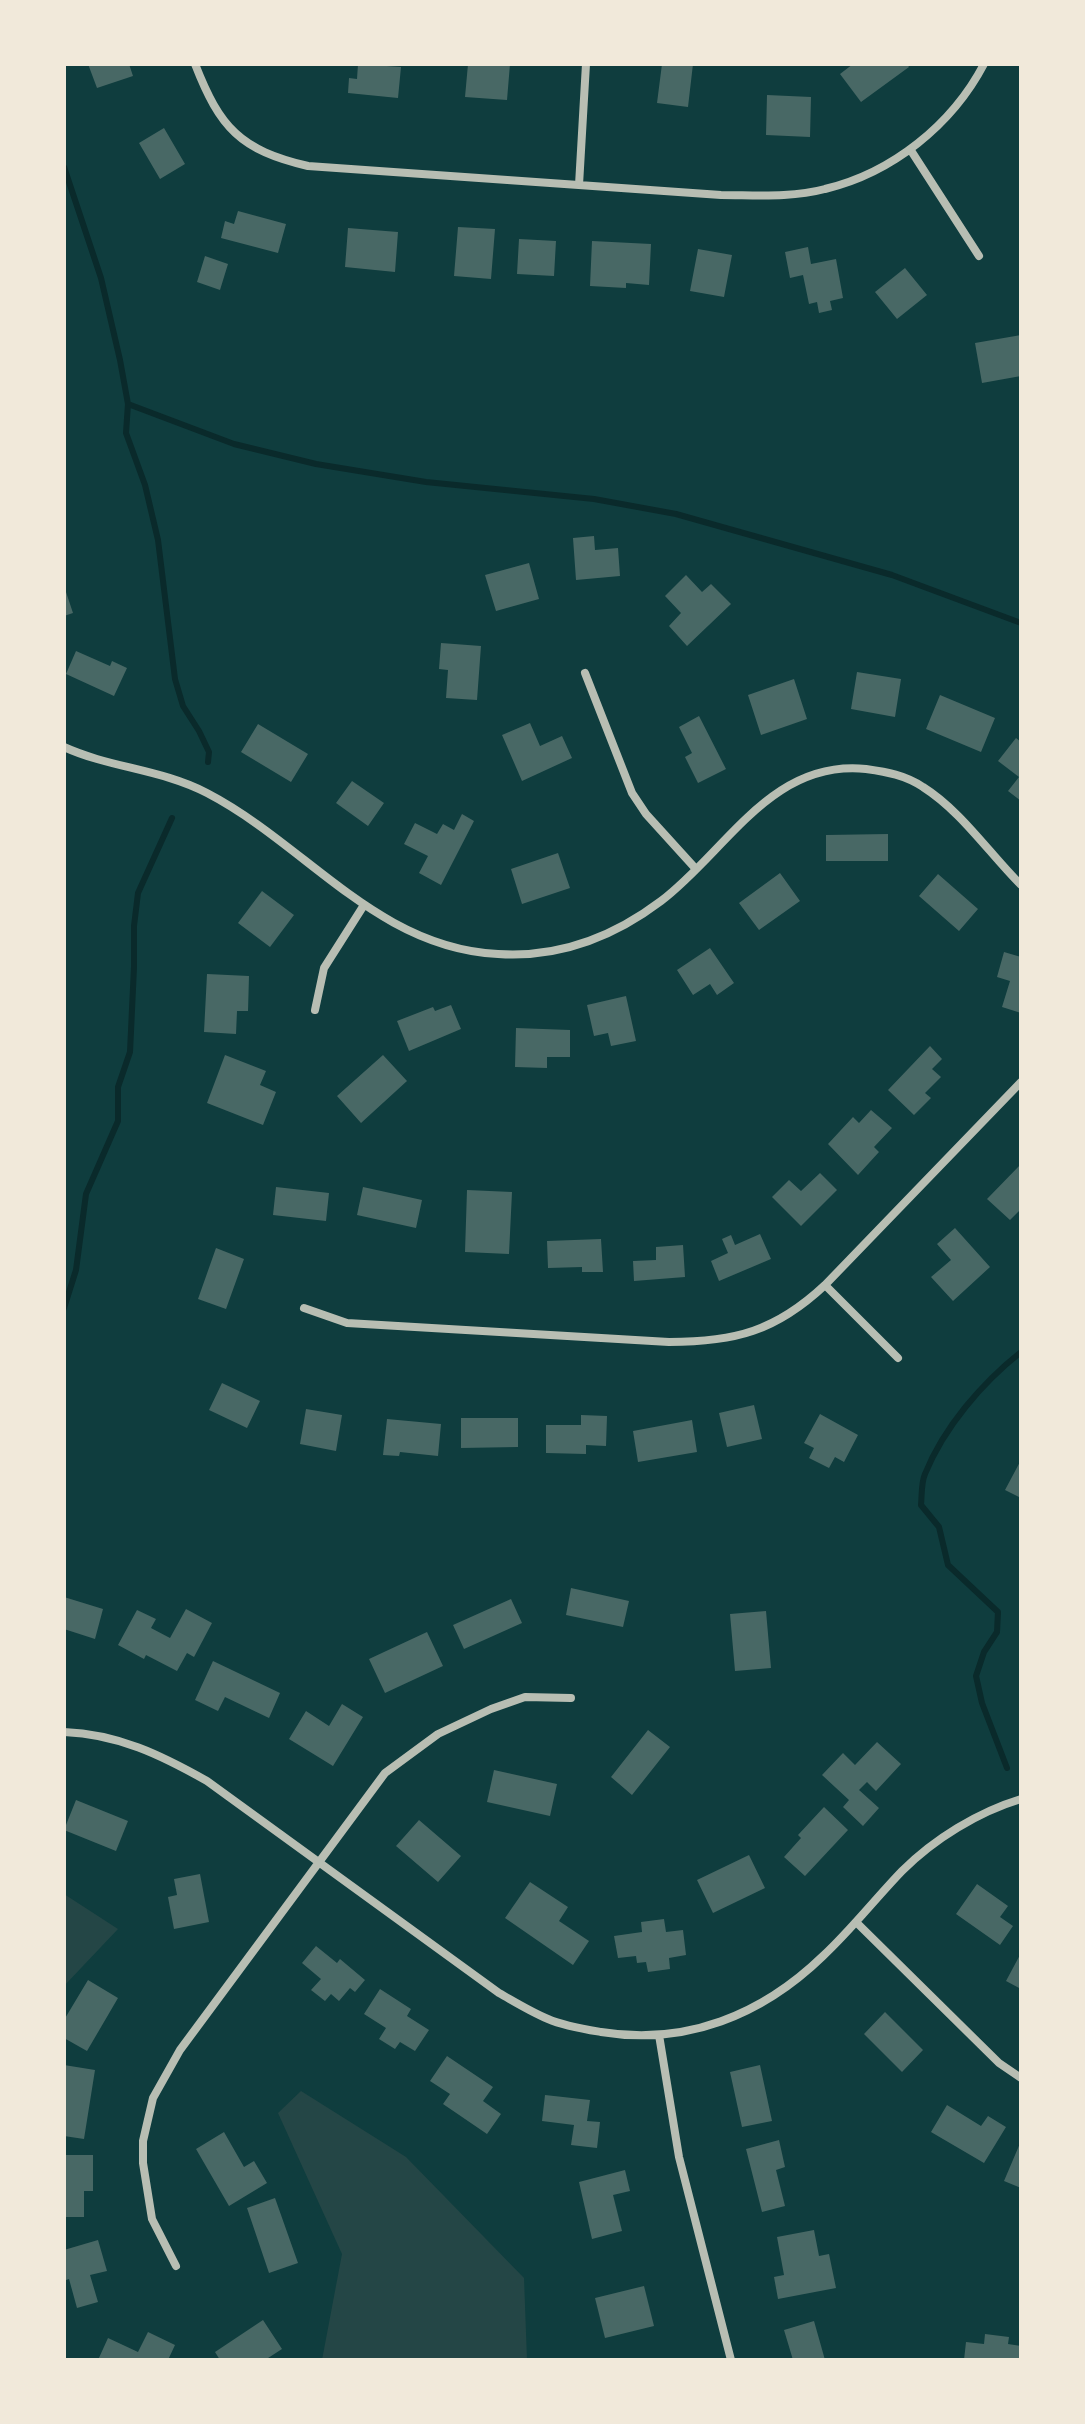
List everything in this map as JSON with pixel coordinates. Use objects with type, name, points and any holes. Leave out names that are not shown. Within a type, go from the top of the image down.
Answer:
[{"type":"street","points":[[195,64],[215,108],[228,126],[243,141],[261,152],[284,160],[341,170],[721,195],[796,194],[824,190],[887,165],[952,111],[984,64]]},
{"type":"street","points":[[579,185],[586,64]]},
{"type":"street","points":[[910,149],[979,256]]},
{"type":"street","points":[[585,673],[632,793],[646,814],[695,868]]},
{"type":"street","points":[[64,747],[171,777],[207,793],[364,905],[405,929],[456,948],[496,954],[538,954],[580,945],[629,923],[664,899],[741,822],[783,788],[817,773],[860,769],[905,777],[924,787],[942,801],[1021,885]]},
{"type":"street","points":[[315,1010],[324,968],[364,905]]},
{"type":"street","points":[[304,1308],[347,1323],[703,1342],[751,1333],[776,1323],[802,1307],[1021,1082]]},
{"type":"street","points":[[825,1285],[898,1358]]},
{"type":"street","points":[[176,2266],[152,2219],[143,2163],[143,2141],[153,2098],[180,2050],[385,1773],[438,1734],[491,1709],[525,1697],[571,1698]]},
{"type":"street","points":[[64,1732],[113,1738],[168,1759],[207,1781],[474,1976],[530,2011],[550,2020],[622,2035],[659,2035],[709,2027],[763,2004],[823,1957],[904,1869],[947,1835],[997,1807],[1021,1799]]},
{"type":"street","points":[[856,1922],[999,2063],[1021,2078]]},
{"type":"street","points":[[659,2035],[679,2157],[731,2360]]},
{"type":"shaded area","points":[[64,1894],[118,1929],[64,1986]]},
{"type":"shaded area","points":[[301,2091],[406,2157],[524,2278],[527,2360],[322,2360],[342,2254],[278,2113]]},
{"type":"building","points":[[88,64],[129,64],[133,76],[97,88]]},
{"type":"building","points":[[358,64],[401,67],[398,98],[348,93],[349,78],[357,79]]},
{"type":"building","points":[[468,64],[510,64],[507,100],[465,97]]},
{"type":"building","points":[[662,64],[693,64],[688,107],[657,103]]},
{"type":"building","points":[[853,64],[907,64],[909,67],[861,102],[840,74]]},
{"type":"building","points":[[767,95],[811,97],[810,137],[766,135]]},
{"type":"building","points":[[164,128],[185,164],[160,179],[139,143]]},
{"type":"building","points":[[238,211],[286,224],[278,253],[221,238],[225,221],[234,224]]},
{"type":"building","points":[[458,227],[495,229],[491,279],[454,276]]},
{"type":"building","points":[[348,228],[398,232],[395,272],[345,267]]},
{"type":"building","points":[[519,239],[556,241],[554,276],[517,274]]},
{"type":"building","points":[[592,241],[651,244],[649,285],[626,283],[626,288],[590,286]]},
{"type":"building","points":[[808,247],[811,264],[836,259],[843,298],[830,301],[832,310],[819,313],[817,302],[809,304],[803,275],[790,278],[785,252]]},
{"type":"building","points":[[698,249],[732,255],[724,297],[690,291]]},
{"type":"building","points":[[205,256],[228,264],[220,290],[197,282]]},
{"type":"building","points":[[905,268],[927,295],[897,319],[875,292]]},
{"type":"building","points":[[1021,335],[1021,376],[982,383],[975,343]]},
{"type":"building","points":[[594,536],[595,550],[618,548],[620,576],[576,580],[573,538]]},
{"type":"building","points":[[529,563],[539,599],[496,611],[485,575]]},
{"type":"building","points":[[686,575],[702,592],[711,584],[731,604],[687,646],[669,626],[681,613],[665,596]]},
{"type":"building","points":[[64,586],[73,613],[64,616]]},
{"type":"building","points":[[441,643],[481,646],[477,700],[446,698],[448,670],[439,669]]},
{"type":"building","points":[[76,651],[110,666],[112,661],[127,668],[114,696],[66,674]]},
{"type":"building","points":[[857,672],[901,679],[895,717],[851,709]]},
{"type":"building","points":[[794,679],[807,719],[761,735],[748,695]]},
{"type":"building","points":[[940,695],[995,718],[981,752],[926,729]]},
{"type":"building","points":[[699,716],[726,769],[698,783],[685,757],[692,753],[679,727]]},
{"type":"building","points":[[530,723],[540,746],[562,736],[572,758],[522,781],[502,735]]},
{"type":"building","points":[[258,724],[308,754],[291,782],[241,752]]},
{"type":"building","points":[[1016,738],[1021,742],[1021,801],[1008,791],[1019,777],[998,761]]},
{"type":"building","points":[[352,781],[384,803],[368,826],[336,803]]},
{"type":"building","points":[[462,814],[474,821],[441,885],[419,873],[428,856],[404,844],[415,823],[437,834],[443,824],[454,830]]},
{"type":"building","points":[[888,834],[888,861],[826,861],[826,835]]},
{"type":"building","points":[[558,853],[570,888],[522,904],[511,869]]},
{"type":"building","points":[[780,873],[800,901],[759,930],[739,903]]},
{"type":"building","points":[[938,874],[978,909],[959,931],[919,896]]},
{"type":"building","points":[[262,891],[294,915],[270,947],[238,923]]},
{"type":"building","points":[[710,948],[734,983],[717,995],[710,984],[693,995],[677,970]]},
{"type":"building","points":[[1004,952],[1021,957],[1021,1013],[1002,1007],[1010,981],[997,977]]},
{"type":"building","points":[[207,974],[249,976],[248,1011],[237,1011],[236,1034],[204,1032]]},
{"type":"building","points":[[626,996],[636,1041],[611,1046],[608,1033],[594,1036],[587,1005]]},
{"type":"building","points":[[451,1005],[461,1029],[409,1051],[397,1021],[433,1007],[435,1011]]},
{"type":"building","points":[[516,1028],[570,1030],[570,1057],[547,1057],[547,1068],[515,1067]]},
{"type":"building","points":[[930,1046],[942,1059],[932,1069],[941,1077],[925,1093],[931,1098],[914,1115],[888,1090]]},
{"type":"building","points":[[225,1055],[266,1071],[260,1085],[276,1092],[263,1125],[207,1103]]},
{"type":"building","points":[[383,1055],[407,1081],[361,1123],[337,1096]]},
{"type":"building","points":[[871,1110],[892,1128],[874,1147],[879,1152],[858,1175],[828,1144],[853,1117],[859,1123]]},
{"type":"building","points":[[1021,1164],[1021,1209],[1010,1220],[987,1199]]},
{"type":"building","points":[[820,1173],[837,1190],[801,1226],[772,1197],[789,1180],[801,1191]]},
{"type":"building","points":[[276,1187],[329,1193],[326,1221],[273,1215]]},
{"type":"building","points":[[363,1187],[422,1200],[416,1228],[357,1215]]},
{"type":"building","points":[[467,1190],[512,1192],[509,1254],[465,1252]]},
{"type":"building","points":[[955,1228],[990,1267],[953,1301],[931,1277],[951,1260],[937,1244]]},
{"type":"building","points":[[760,1234],[771,1259],[719,1281],[711,1261],[728,1253],[722,1239],[731,1235],[735,1245]]},
{"type":"building","points":[[601,1239],[603,1272],[582,1272],[582,1267],[548,1268],[547,1241]]},
{"type":"building","points":[[683,1245],[685,1277],[634,1281],[633,1261],[656,1260],[656,1247]]},
{"type":"building","points":[[216,1248],[244,1259],[226,1309],[198,1299]]},
{"type":"building","points":[[222,1383],[260,1401],[247,1428],[209,1410]]},
{"type":"building","points":[[754,1405],[762,1439],[727,1447],[719,1413]]},
{"type":"building","points":[[306,1409],[342,1415],[336,1451],[300,1444]]},
{"type":"building","points":[[820,1414],[858,1435],[844,1462],[835,1457],[829,1468],[809,1458],[814,1448],[804,1443]]},
{"type":"building","points":[[581,1415],[607,1416],[606,1446],[586,1445],[586,1454],[546,1453],[546,1425],[581,1425]]},
{"type":"building","points":[[461,1418],[518,1418],[518,1447],[461,1448]]},
{"type":"building","points":[[387,1419],[441,1424],[438,1456],[400,1452],[399,1456],[383,1455]]},
{"type":"building","points":[[692,1420],[697,1452],[638,1462],[633,1431]]},
{"type":"building","points":[[1021,1460],[1021,1498],[1005,1490]]},
{"type":"building","points":[[571,1588],[629,1601],[623,1627],[566,1615]]},
{"type":"building","points":[[64,1597],[103,1609],[95,1639],[64,1629]]},
{"type":"building","points":[[511,1599],[522,1623],[464,1649],[453,1625]]},
{"type":"building","points":[[186,1609],[212,1623],[194,1657],[187,1653],[177,1671],[118,1645],[137,1610],[156,1619],[151,1628],[170,1638]]},
{"type":"building","points":[[766,1611],[771,1668],[735,1671],[730,1614]]},
{"type":"building","points":[[427,1632],[443,1666],[385,1693],[369,1659]]},
{"type":"building","points":[[213,1661],[280,1693],[269,1718],[225,1697],[218,1711],[195,1700]]},
{"type":"building","points":[[342,1704],[363,1717],[333,1766],[289,1739],[306,1711],[329,1726]]},
{"type":"building","points":[[648,1730],[670,1747],[632,1795],[611,1777]]},
{"type":"building","points":[[877,1742],[901,1764],[876,1791],[867,1782],[859,1790],[879,1808],[863,1826],[843,1807],[849,1800],[822,1775],[843,1753],[855,1765]]},
{"type":"building","points":[[494,1770],[557,1784],[550,1816],[487,1802]]},
{"type":"building","points":[[76,1800],[128,1821],[116,1851],[64,1830]]},
{"type":"building","points":[[824,1807],[848,1830],[805,1876],[784,1857],[801,1838],[798,1835]]},
{"type":"building","points":[[419,1820],[461,1856],[438,1882],[396,1846]]},
{"type":"building","points":[[749,1855],[765,1888],[713,1913],[697,1880]]},
{"type":"building","points":[[200,1874],[209,1922],[174,1929],[168,1897],[177,1895],[174,1879]]},
{"type":"building","points":[[530,1882],[568,1907],[559,1921],[589,1941],[573,1965],[505,1918]]},
{"type":"building","points":[[977,1884],[1008,1906],[1000,1917],[1013,1926],[1000,1945],[956,1914]]},
{"type":"building","points":[[664,1919],[666,1932],[683,1930],[686,1955],[669,1958],[670,1969],[648,1972],[646,1962],[637,1963],[636,1956],[618,1958],[614,1936],[642,1932],[641,1922]]},
{"type":"building","points":[[316,1946],[337,1963],[340,1959],[365,1980],[355,1992],[350,1988],[339,2001],[331,1994],[325,2001],[311,1990],[321,1979],[302,1963]]},
{"type":"building","points":[[1021,1953],[1021,1989],[1006,1981]]},
{"type":"building","points":[[88,1980],[118,1998],[87,2051],[64,2038],[64,2020]]},
{"type":"building","points":[[380,1989],[411,2009],[407,2016],[429,2030],[415,2051],[400,2042],[395,2049],[379,2039],[386,2028],[364,2014]]},
{"type":"building","points":[[885,2012],[923,2050],[902,2072],[864,2034]]},
{"type":"building","points":[[447,2056],[493,2087],[483,2101],[501,2114],[487,2134],[443,2104],[450,2094],[430,2081]]},
{"type":"building","points":[[64,2065],[95,2070],[84,2139],[64,2136]]},
{"type":"building","points":[[760,2065],[772,2121],[742,2127],[730,2072]]},
{"type":"building","points":[[545,2095],[590,2100],[587,2121],[600,2122],[597,2148],[571,2145],[574,2125],[542,2121]]},
{"type":"building","points":[[947,2105],[981,2126],[988,2116],[1006,2127],[984,2163],[931,2132]]},
{"type":"building","points":[[224,2132],[244,2167],[254,2161],[267,2183],[229,2206],[196,2149]]},
{"type":"building","points":[[779,2140],[785,2167],[776,2170],[785,2206],[762,2212],[746,2149]]},
{"type":"building","points":[[1021,2141],[1021,2188],[1004,2181]]},
{"type":"building","points":[[64,2155],[93,2155],[93,2191],[84,2191],[84,2217],[64,2217]]},
{"type":"building","points":[[625,2170],[630,2191],[613,2195],[622,2231],[592,2239],[579,2182]]},
{"type":"building","points":[[275,2198],[298,2263],[269,2273],[247,2208]]},
{"type":"building","points":[[814,2230],[819,2256],[829,2254],[836,2288],[778,2299],[774,2277],[784,2275],[777,2237]]},
{"type":"building","points":[[98,2240],[107,2271],[90,2275],[98,2302],[77,2308],[69,2279],[66,2280],[64,2274],[64,2250]]},
{"type":"building","points":[[644,2286],[654,2326],[605,2338],[595,2298]]},
{"type":"building","points":[[263,2320],[282,2349],[265,2360],[220,2360],[215,2352]]},
{"type":"building","points":[[814,2321],[825,2360],[793,2360],[784,2330]]},
{"type":"building","points":[[148,2332],[175,2345],[168,2360],[98,2360],[108,2338],[138,2352]]},
{"type":"building","points":[[985,2334],[1009,2337],[1008,2344],[1021,2346],[1021,2360],[964,2360],[966,2342],[984,2344]]},
{"type":"waterway","points":[[64,167],[101,278],[120,360],[128,404],[126,433],[145,485],[158,540],[175,679],[183,706],[209,752],[208,762]]},
{"type":"waterway","points":[[128,404],[234,444],[316,464],[426,482],[594,499],[676,514],[892,575],[1021,623]]},
{"type":"waterway","points":[[64,1308],[76,1270],[86,1194],[118,1121],[118,1087],[130,1052],[138,893],[172,818]]},
{"type":"waterway","points":[[1007,1768],[982,1703],[976,1676],[984,1652],[997,1632],[998,1612],[948,1565],[939,1527],[921,1505],[924,1478],[953,1423],[978,1392],[1021,1352]]}]
